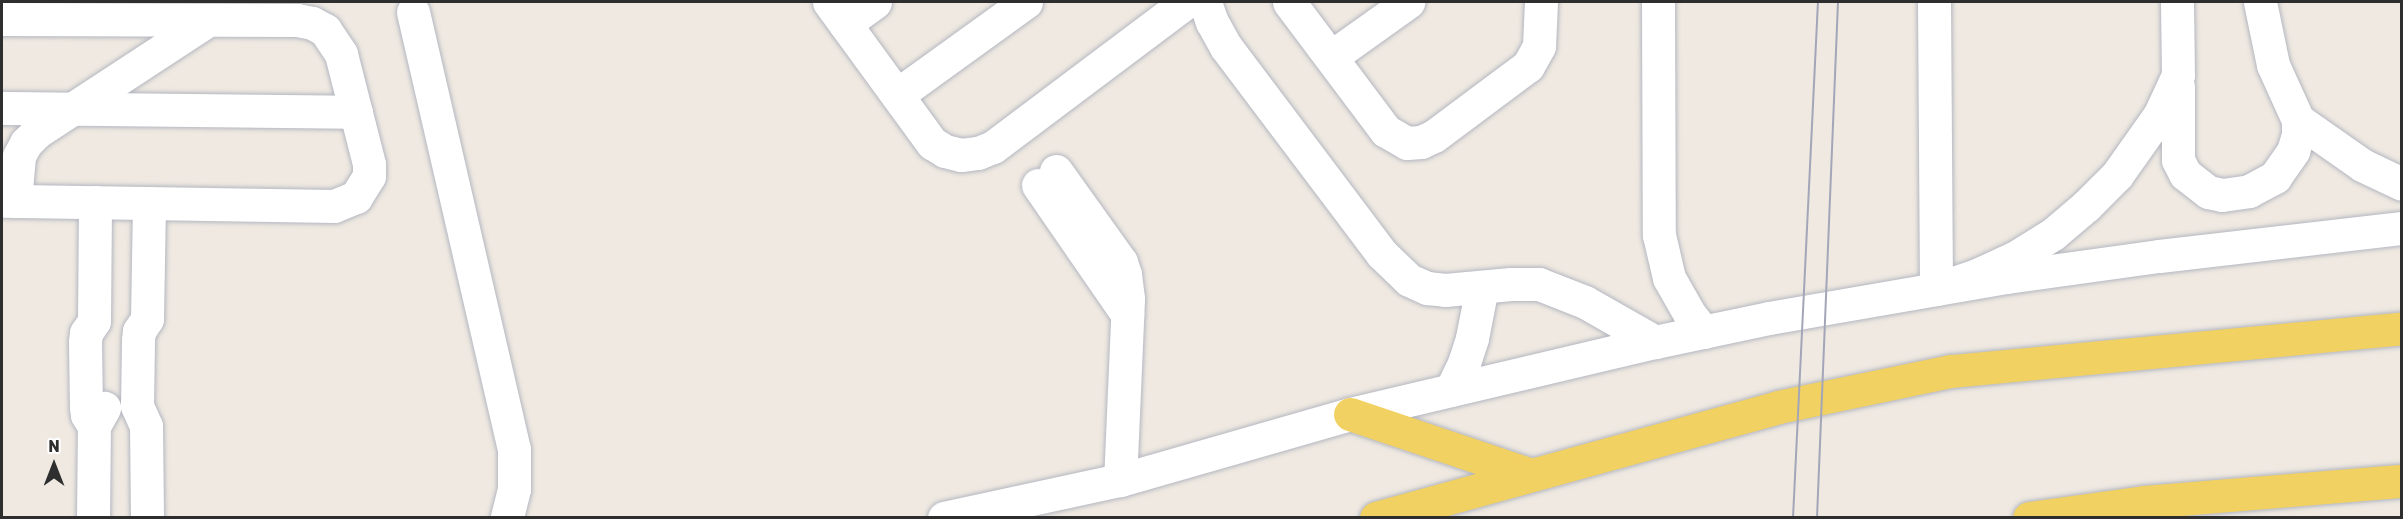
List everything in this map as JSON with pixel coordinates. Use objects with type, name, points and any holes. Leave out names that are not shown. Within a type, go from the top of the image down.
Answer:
[{"type":"main road","points":[[1376,518],[1528,474],[1778,407],[1951,371],[2402,328]]},
{"type":"main road","points":[[1350,414],[1528,474]]},
{"type":"main road","points":[[2029,518],[2144,501],[2402,482]]},
{"type":"street","points":[[875,2],[837,13],[932,143],[945,151],[961,155],[978,153],[993,147],[1186,2]]},
{"type":"street","points":[[897,95],[1026,2]]},
{"type":"street","points":[[1205,2],[1212,22],[1226,47],[1395,268],[1409,280],[1426,288],[1445,291],[1539,284],[1563,292],[1655,342]]},
{"type":"street","points":[[1289,2],[1386,131],[1407,143],[1421,142],[1434,136],[1528,66],[1539,46],[1541,2]]},
{"type":"street","points":[[1331,57],[1408,2]]},
{"type":"street","points":[[1658,2],[1659,235],[1669,278],[1678,297],[1704,332]]},
{"type":"street","points":[[1934,2],[1936,289]]},
{"type":"street","points":[[2177,2],[2178,160],[2185,174],[2208,192],[2222,195],[2249,191],[2274,177],[2293,151],[2298,135],[2298,120],[2272,65],[2260,2]]},
{"type":"street","points":[[413,12],[514,449],[514,489],[507,518]]},
{"type":"street","points":[[2,19],[297,20],[312,23],[325,30],[335,40],[341,54],[356,112],[369,164],[369,176],[356,197],[334,206],[8,201],[26,143],[37,132],[208,20]]},
{"type":"street","points":[[1936,289],[1977,275],[2016,257],[2053,234],[2086,206],[2117,175],[2140,146],[2160,114],[2178,75]]},
{"type":"street","points":[[2,108],[356,112]]},
{"type":"street","points":[[2298,120],[2362,165],[2402,184]]},
{"type":"street","points":[[1047,178],[1126,314],[1120,480]]},
{"type":"street","points":[[93,518],[94,426],[87,415],[85,360],[86,333],[94,321],[95,202]]},
{"type":"street","points":[[147,518],[146,426],[137,406],[138,340],[142,324],[147,319],[150,203]]},
{"type":"street","points":[[944,518],[1120,480],[1350,414],[1704,332],[1936,289],[2159,255],[2402,228]]},
{"type":"street","points":[[1451,390],[1464,363],[1472,338],[1482,287]]},
{"type":"street","points":[[94,426],[146,426]]},
{"type":"tram line","points":[[1793,518],[1818,2]]},
{"type":"tram line","points":[[1817,518],[1838,2]]}]
